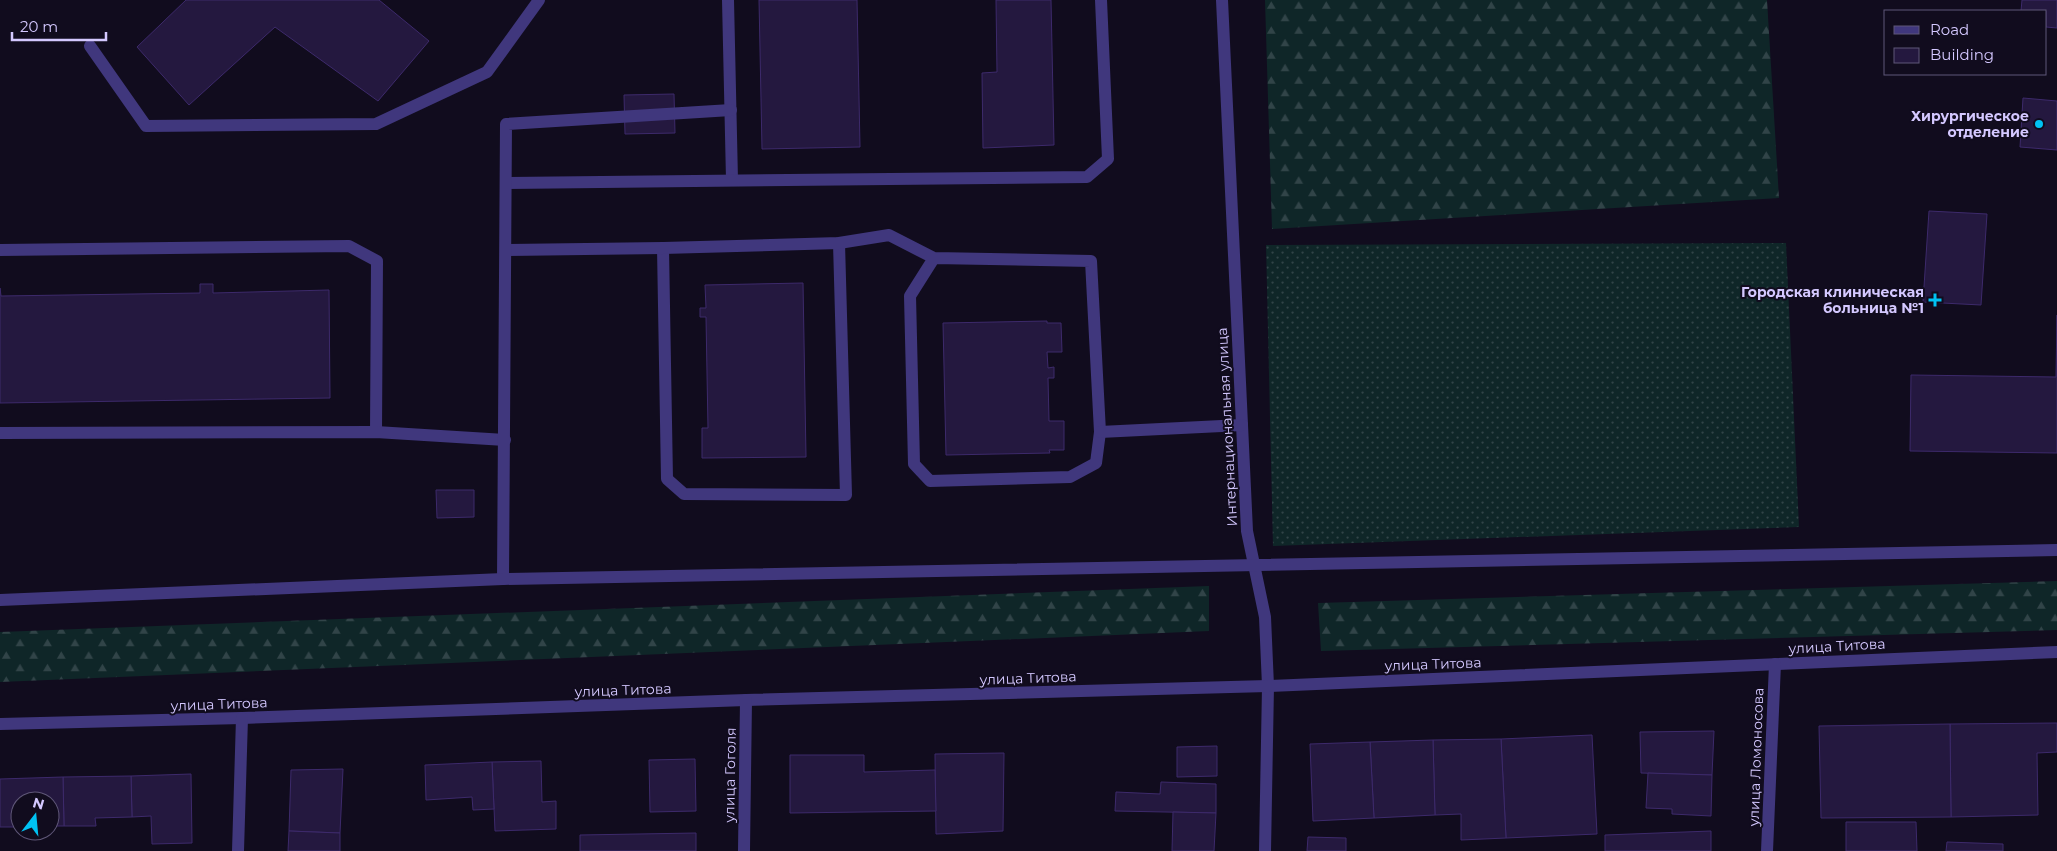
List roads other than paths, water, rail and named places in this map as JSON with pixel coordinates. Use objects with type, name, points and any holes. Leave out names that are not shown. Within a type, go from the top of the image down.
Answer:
[{"type":"street","points":[[90,46],[146,126],[376,124],[487,72],[539,0]]},
{"type":"street","points":[[728,0],[732,110],[732,180]]},
{"type":"street","points":[[506,183],[1087,177],[1108,159],[1101,0]]},
{"type":"street","name":"Интернациональная улица","points":[[1222,0],[1247,531],[1265,616],[1268,686],[1265,851]]},
{"type":"street","points":[[503,578],[506,124],[732,110]]},
{"type":"street","points":[[506,250],[839,243],[889,235],[934,258],[1091,261],[1100,432],[1096,462],[1070,477],[930,481],[914,464],[910,296],[934,258]]},
{"type":"street","points":[[663,248],[667,479],[684,494],[846,495],[839,243]]},
{"type":"street","points":[[0,250],[349,246],[377,261],[376,432]]},
{"type":"street","points":[[1100,432],[1242,425]]},
{"type":"street","points":[[0,433],[376,432],[505,440]]},
{"type":"street","points":[[0,600],[503,578],[1254,566],[2057,550]]},
{"type":"street","name":"улица Титова","points":[[0,724],[242,718],[746,700],[1268,686],[2057,652]]},
{"type":"street","name":"улица Ломоносова","points":[[1767,851],[1775,664]]},
{"type":"street","name":"улица Гоголя","points":[[744,851],[746,700]]},
{"type":"street","points":[[238,851],[242,718]]},
{"type":"place","name":"Хирургическое отделение","points":[[2039,124]]},
{"type":"place","name":"Городская клиническая больница №1","points":[[1935,300]]}]
